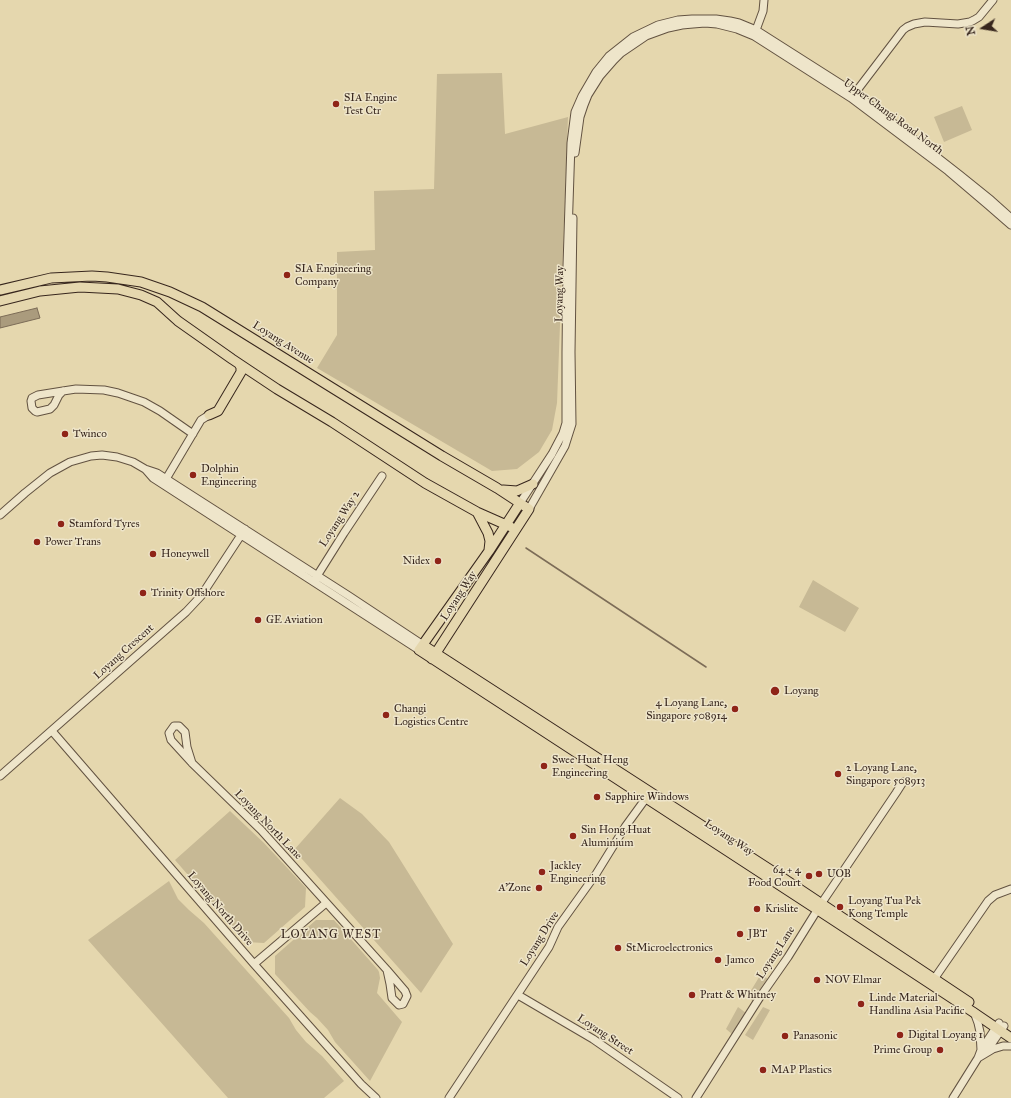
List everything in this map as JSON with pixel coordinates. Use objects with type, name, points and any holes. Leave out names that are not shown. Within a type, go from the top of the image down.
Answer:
[{"type":"main road","name":"Loyang Avenue","points":[[0,290],[51,278],[85,276],[124,279],[148,284],[170,292],[202,307],[529,509]]},
{"type":"main road","points":[[0,301],[40,291],[80,287],[118,289],[141,295],[157,302],[178,321],[239,364],[332,422],[425,483],[476,512],[516,529]]},
{"type":"main road","points":[[209,415],[218,411],[237,379],[241,370],[239,364]]},
{"type":"main road","points":[[497,488],[508,491],[517,491],[533,484]]},
{"type":"main road","name":"Loyang Way","points":[[520,503],[489,552],[421,648],[933,981],[1002,1027],[1011,1038]]},
{"type":"main road","name":"Loyang Way","points":[[434,656],[529,509]]},
{"type":"main road","points":[[476,512],[488,533],[490,541],[489,552]]},
{"type":"main road","name":"Loyang Way","points":[[819,907],[924,971],[933,981],[973,1012],[1002,1027]]},
{"type":"street","points":[[755,33],[763,11],[764,0]]},
{"type":"street","points":[[853,96],[903,30],[910,26],[925,22],[958,24],[970,22],[979,16],[993,0]]},
{"type":"street","name":"Loyang Way","points":[[520,503],[557,444],[566,423],[566,352],[571,149],[573,121],[578,104],[596,72],[610,56],[633,37],[652,28],[678,20],[705,18],[730,21],[747,26]]},
{"type":"street","name":"Loyang Way","points":[[529,509],[565,446],[572,424],[571,352],[575,155],[580,117],[588,95],[600,76],[614,60],[629,47],[646,36],[682,25],[705,23],[728,26],[755,33]]},
{"type":"street","name":"Upper Changi Road North","points":[[747,26],[755,33],[853,96],[971,183],[1011,218]]},
{"type":"street","name":"Upper Changi Road North","points":[[853,96],[948,171],[1011,226]]},
{"type":"street","points":[[63,391],[76,389],[104,390],[130,397],[144,402],[160,411],[193,434]]},
{"type":"street","points":[[156,480],[163,481],[166,479],[201,420],[209,415]]},
{"type":"street","name":"Loyang Way","points":[[0,515],[50,473],[70,462],[81,458],[102,455],[117,457],[133,462],[157,473],[317,584],[421,648]]},
{"type":"street","name":"Loyang Way","points":[[146,469],[156,480],[349,596],[421,648]]},
{"type":"street","name":"Loyang Way 2","points":[[317,576],[382,476]]},
{"type":"street","points":[[166,479],[168,487]]},
{"type":"street","name":"Loyang Crescent","points":[[0,776],[186,612],[201,596],[243,532]]},
{"type":"street","points":[[317,576],[317,584]]},
{"type":"street","name":"Loyang North Lane","points":[[192,763],[187,747],[185,732],[179,726],[174,726],[169,733],[171,740],[192,763],[261,830],[387,970]]},
{"type":"street","name":"Loyang North Drive","points":[[52,731],[254,964],[361,1084],[376,1098]]},
{"type":"street","name":"Loyang Lane","points":[[696,1098],[754,1006],[788,957],[819,907],[902,782]]},
{"type":"street","name":"Loyang Drive","points":[[449,1098],[548,947],[558,927],[599,869],[625,827],[648,795]]},
{"type":"street","points":[[933,981],[982,909],[1011,890]]},
{"type":"street","points":[[254,964],[326,903]]},
{"type":"street","points":[[924,971],[933,971],[943,967]]},
{"type":"street","name":"Loyang Street","points":[[518,994],[593,1039],[678,1098]]},
{"type":"street","points":[[973,1012],[978,1022],[983,1052]]},
{"type":"street","points":[[953,1098],[978,1058],[1002,1027]]},
{"type":"street","points":[[983,1052],[998,1047],[1011,1046]]},
{"type":"shaded area","points":[[502,73],[505,134],[568,117],[557,403],[552,430],[539,452],[517,469],[492,471],[317,368],[337,335],[337,252],[375,250],[374,191],[434,189],[437,74]]},
{"type":"shaded area","points":[[962,106],[972,130],[944,142],[934,117]]},
{"type":"shaded area","points":[[37,308],[40,318],[0,328],[0,317]]},
{"type":"shaded area","points":[[813,580],[859,608],[845,632],[799,607]]},
{"type":"shaded area","points":[[340,798],[362,814],[389,842],[453,944],[421,993],[294,850]]},
{"type":"shaded area","points":[[230,811],[264,843],[306,888],[305,907],[264,943],[246,942],[175,860]]},
{"type":"shaded area","points":[[169,881],[178,899],[204,923],[289,1018],[296,1030],[306,1042],[322,1056],[344,1081],[324,1098],[228,1098],[88,940]]},
{"type":"shaded area","points":[[316,920],[334,920],[378,970],[380,978],[377,993],[402,1022],[370,1081],[335,1042],[328,1030],[275,974],[275,956]]},
{"type":"shaded area","points":[[761,974],[768,979],[754,1002],[747,997]]},
{"type":"shaded area","points":[[738,1007],[746,1013],[733,1035],[726,1029]]},
{"type":"shaded area","points":[[763,1007],[770,1010],[753,1040],[745,1035]]},
{"type":"waterway","points":[[526,548],[706,667]]},
{"type":"place","name":"SIA Engine Test Ctr","points":[[336,104]]},
{"type":"place","name":"SIA Engineering Company","points":[[287,275]]},
{"type":"place","name":"Twinco","points":[[65,434]]},
{"type":"place","name":"Dolphin Engineering","points":[[193,475]]},
{"type":"place","name":"Stamford Tyres","points":[[61,524]]},
{"type":"place","name":"Power Trans","points":[[37,542]]},
{"type":"place","name":"Honeywell","points":[[153,554]]},
{"type":"place","name":"Nidex","points":[[438,561]]},
{"type":"place","name":"Trinity Offshore","points":[[143,593]]},
{"type":"place","name":"GE Aviation","points":[[258,620]]},
{"type":"place","name":"Loyang","points":[[775,691]]},
{"type":"place","name":"4 Loyang Lane, Singapore 508914","points":[[735,709]]},
{"type":"place","name":"Changi Logistics Centre","points":[[386,715]]},
{"type":"place","name":"Swee Huat Heng Engineering","points":[[544,766]]},
{"type":"place","name":"2 Loyang Lane, Singapore 508913","points":[[838,774]]},
{"type":"place","name":"Sapphire Windows","points":[[597,797]]},
{"type":"place","name":"Sin Hong Huat Aluminium","points":[[573,836]]},
{"type":"place","name":"Jackley Engineering","points":[[542,872]]},
{"type":"place","name":"UOB","points":[[819,874]]},
{"type":"place","name":"64 + 4 Food Court","points":[[809,876]]},
{"type":"place","name":"A'Zone","points":[[539,888]]},
{"type":"place","name":"Loyang Tua Pek Kong Temple","points":[[840,907]]},
{"type":"place","name":"Krislite","points":[[757,909]]},
{"type":"place","name":"JBT","points":[[740,934]]},
{"type":"place","name":"StMicroelectronics","points":[[618,948]]},
{"type":"place","name":"Jamco","points":[[718,960]]},
{"type":"place","name":"NOV Elmar","points":[[817,980]]},
{"type":"place","name":"Pratt & Whitney","points":[[692,995]]},
{"type":"place","name":"Linde Material Handlina Asia Pacific","points":[[861,1004]]},
{"type":"place","name":"Digital Loyang 1","points":[[900,1035]]},
{"type":"place","name":"Panasonic","points":[[785,1036]]},
{"type":"place","name":"Prime Group","points":[[940,1050]]},
{"type":"place","name":"MAP Plastics","points":[[763,1070]]},
{"type":"district","name":"LOYANG WEST","points":[[331,935]]}]
